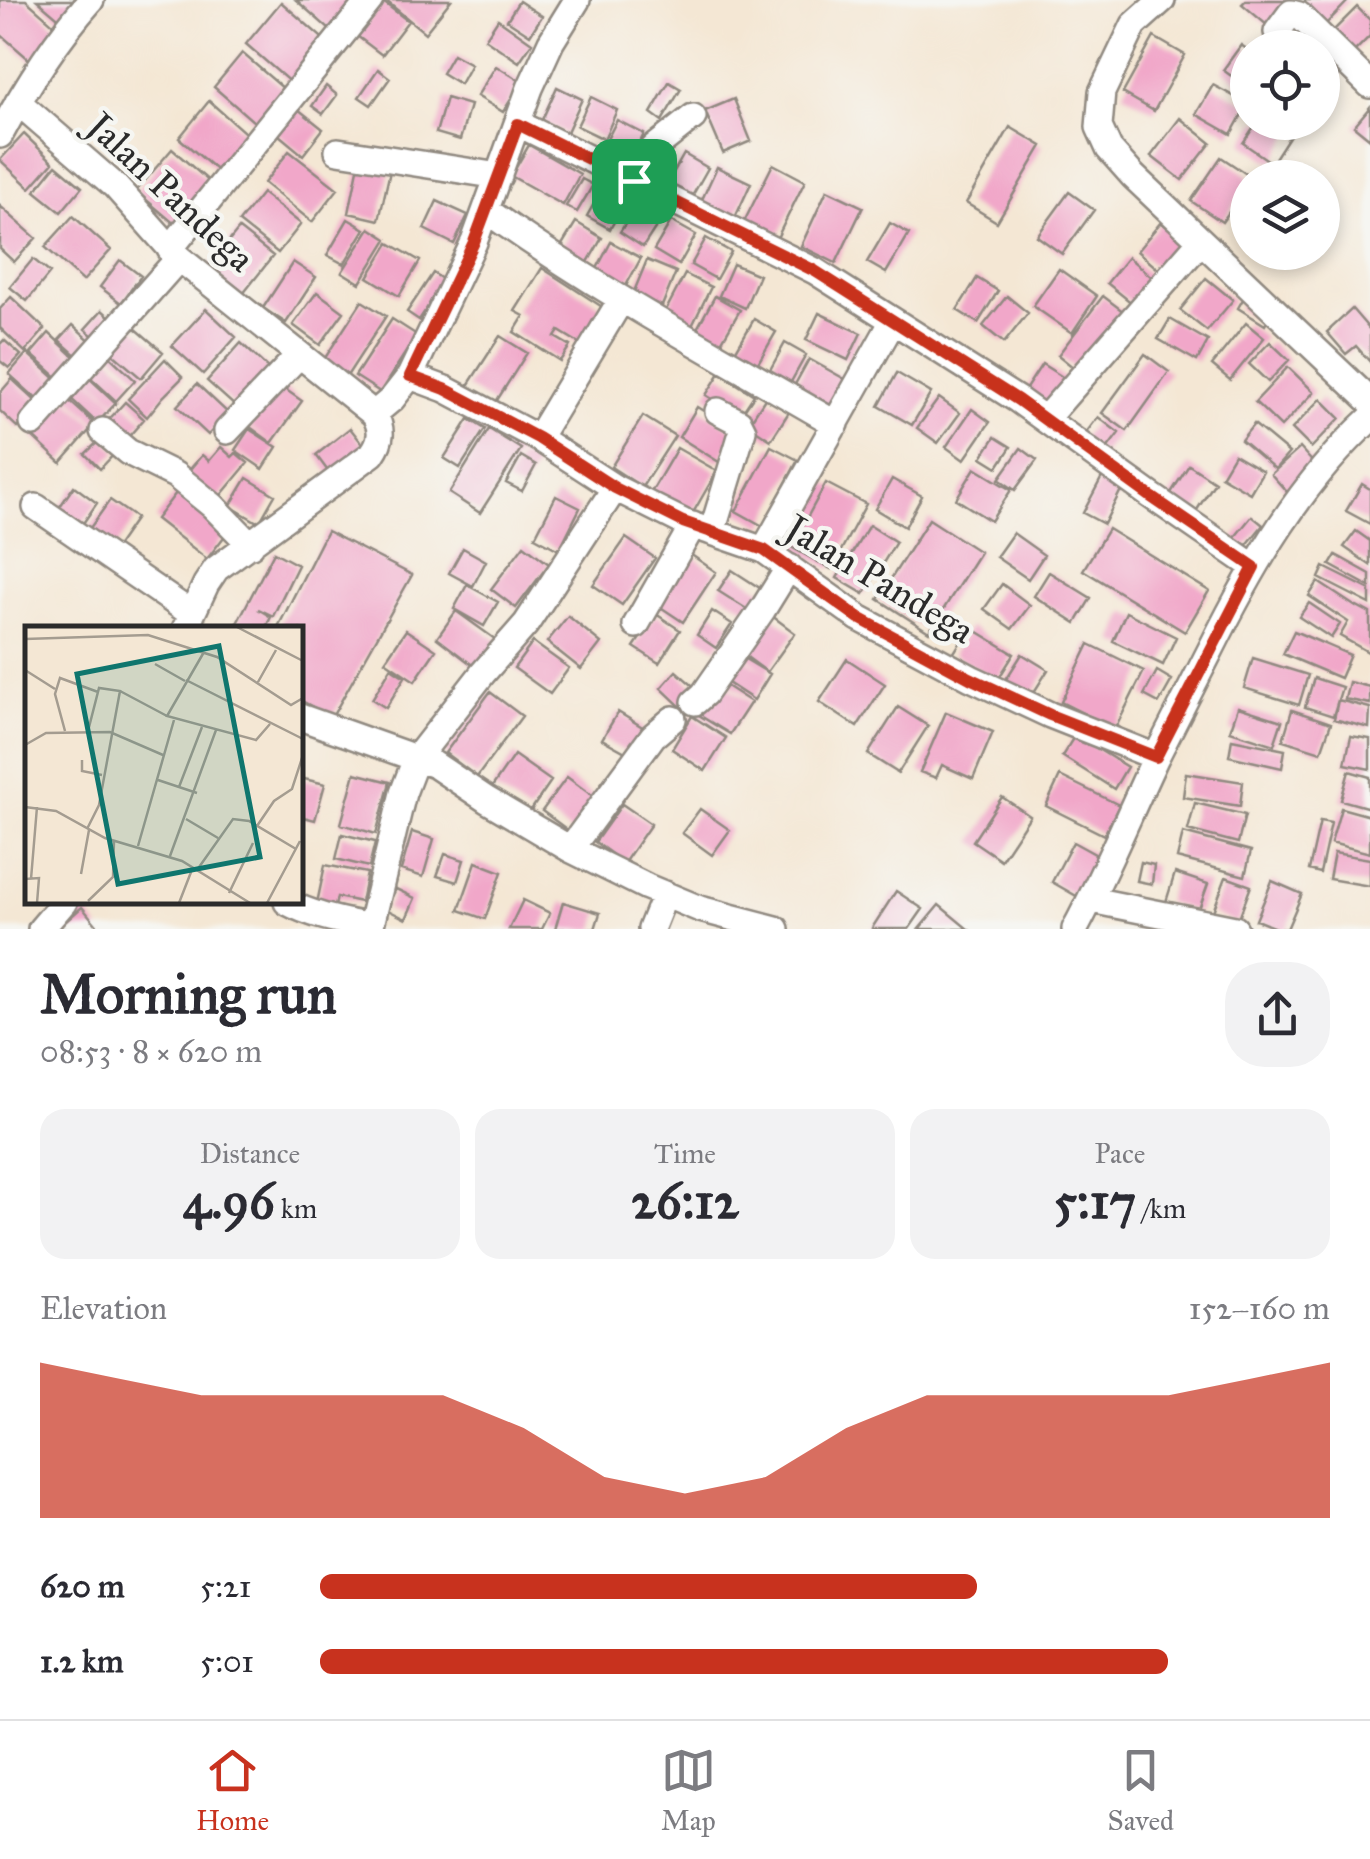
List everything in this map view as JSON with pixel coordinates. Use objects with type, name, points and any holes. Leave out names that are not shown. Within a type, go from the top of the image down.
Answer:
[{"type":"street","points":[[0,135],[34,73],[91,0]]},
{"type":"street","points":[[33,422],[174,254],[370,0]]},
{"type":"street","points":[[36,507],[188,621],[216,569],[372,454],[380,440],[380,425],[374,414],[410,376],[474,242],[530,88],[576,0]]},
{"type":"street","points":[[1162,0],[1134,25],[1102,92],[1099,127],[1109,148],[1133,176],[1370,401]]},
{"type":"street","points":[[1278,30],[1291,13],[1299,14],[1315,30]]},
{"type":"street","points":[[1340,55],[1370,85]]},
{"type":"street","name":"Jalan Pandega","points":[[18,102],[116,186],[174,254],[374,414]]},
{"type":"street","points":[[634,181],[654,148],[693,117]]},
{"type":"street","points":[[518,124],[815,271],[1018,400],[1254,567]]},
{"type":"street","points":[[338,151],[499,176]]},
{"type":"street","points":[[486,210],[620,300],[836,424]]},
{"type":"street","points":[[1045,419],[1202,241]]},
{"type":"street","points":[[538,438],[620,300]]},
{"type":"street","points":[[764,550],[893,322]]},
{"type":"street","points":[[228,431],[300,354]]},
{"type":"street","name":"Jalan Pandega","points":[[410,376],[445,389],[538,438],[615,488],[703,528],[764,550],[859,618],[970,678],[1156,757]]},
{"type":"street","points":[[636,625],[703,528],[743,430],[738,422],[718,412]]},
{"type":"street","points":[[103,431],[128,452],[175,475],[251,545]]},
{"type":"street","points":[[1075,929],[1156,757],[1254,567],[1340,446],[1365,433]]},
{"type":"street","points":[[291,904],[371,928],[403,793],[416,759],[526,624],[615,488]]},
{"type":"street","points":[[695,702],[724,666],[789,567]]},
{"type":"street","points":[[302,718],[435,765],[570,849],[665,894],[700,909],[776,929]]},
{"type":"street","points":[[570,849],[652,736],[673,719]]},
{"type":"street","points":[[651,929],[665,894]]},
{"type":"street","points":[[1091,900],[1234,929]]},
{"type":"street","points":[[41,929],[62,904]]},
{"type":"building","points":[[0,0],[26,0],[59,29],[31,61],[0,34]]},
{"type":"building","points":[[37,0],[84,0],[64,23]]},
{"type":"building","points":[[296,0],[355,0],[330,30]]},
{"type":"building","points":[[385,0],[451,0],[425,33]]},
{"type":"building","points":[[1246,0],[1289,0],[1268,26],[1242,4]]},
{"type":"building","points":[[1306,0],[1349,0],[1320,30],[1298,8]]},
{"type":"building","points":[[519,1],[542,16],[530,35],[507,20]]},
{"type":"building","points":[[281,2],[328,43],[292,84],[246,44]]},
{"type":"building","points":[[383,2],[408,21],[382,55],[357,36]]},
{"type":"building","points":[[1357,7],[1370,20],[1370,36],[1348,58],[1340,50],[1340,30],[1334,30]]},
{"type":"building","points":[[498,19],[532,43],[519,62],[485,39]]},
{"type":"building","points":[[1154,37],[1185,55],[1154,111],[1123,93]]},
{"type":"building","points":[[242,53],[291,95],[262,129],[214,87]]},
{"type":"building","points":[[453,54],[471,64],[460,84],[442,73]]},
{"type":"building","points":[[496,66],[522,82],[503,112],[477,96]]},
{"type":"building","points":[[378,69],[390,78],[371,105],[359,97]]},
{"type":"building","points":[[669,82],[681,89],[662,121],[651,113]]},
{"type":"building","points":[[1213,85],[1230,94],[1230,133],[1196,114]]},
{"type":"building","points":[[326,86],[337,95],[323,114],[312,106]]},
{"type":"building","points":[[557,87],[582,99],[566,134],[541,122]]},
{"type":"building","points":[[591,97],[617,110],[604,139],[577,126]]},
{"type":"building","points":[[446,98],[470,105],[460,140],[436,133]]},
{"type":"building","points":[[734,99],[751,141],[723,153],[705,111]]},
{"type":"building","points":[[209,101],[252,139],[221,174],[179,138]]},
{"type":"building","points":[[293,105],[323,129],[303,155],[273,130]]},
{"type":"building","points":[[1370,107],[1370,139],[1354,126]]},
{"type":"building","points":[[1180,118],[1211,143],[1182,180],[1151,156]]},
{"type":"building","points":[[617,120],[644,134],[626,169],[599,155]]},
{"type":"building","points":[[1010,127],[1042,146],[997,222],[966,203]]},
{"type":"building","points":[[24,134],[53,162],[30,188],[0,160]]},
{"type":"building","points":[[1287,140],[1274,160],[1268,160],[1243,143]]},
{"type":"building","points":[[529,145],[580,174],[563,205],[511,176]]},
{"type":"building","points":[[172,149],[212,184],[177,226],[136,191]]},
{"type":"building","points":[[289,151],[338,189],[312,222],[264,183]]},
{"type":"building","points":[[684,154],[708,168],[691,198],[667,184]]},
{"type":"building","points":[[1221,157],[1230,163],[1230,211],[1222,222],[1191,201]]},
{"type":"building","points":[[359,164],[390,171],[379,220],[349,213]]},
{"type":"building","points":[[773,164],[805,181],[777,238],[744,222]]},
{"type":"building","points":[[56,165],[82,187],[61,212],[35,191]]},
{"type":"building","points":[[717,167],[751,183],[734,220],[700,204]]},
{"type":"building","points":[[582,179],[593,185],[577,212],[566,206]]},
{"type":"building","points":[[605,184],[628,197],[610,229],[587,216]]},
{"type":"building","points":[[827,190],[863,207],[836,263],[801,246]]},
{"type":"building","points":[[1069,192],[1094,210],[1062,254],[1037,236]]},
{"type":"building","points":[[262,193],[301,224],[278,253],[239,222]]},
{"type":"building","points":[[437,201],[468,215],[454,244],[424,229]]},
{"type":"building","points":[[640,201],[663,216],[643,247],[620,232]]},
{"type":"building","points":[[0,206],[36,238],[14,262],[0,249]]},
{"type":"building","points":[[73,216],[111,250],[83,281],[45,247]]},
{"type":"building","points":[[348,219],[365,229],[344,264],[327,255]]},
{"type":"building","points":[[671,221],[696,235],[679,265],[654,250]]},
{"type":"building","points":[[576,222],[602,238],[584,269],[557,253]]},
{"type":"building","points":[[1161,222],[1190,246],[1166,276],[1137,251]]},
{"type":"building","points":[[890,223],[909,234],[886,273],[867,262]]},
{"type":"building","points":[[370,228],[387,239],[360,283],[342,272]]},
{"type":"building","points":[[239,229],[273,256],[239,299],[204,272]]},
{"type":"building","points":[[706,238],[731,252],[716,279],[691,265]]},
{"type":"building","points":[[611,242],[641,258],[622,293],[592,278]]},
{"type":"building","points":[[389,243],[420,261],[399,296],[368,277]]},
{"type":"building","points":[[1128,257],[1153,278],[1133,304],[1107,283]]},
{"type":"building","points":[[33,259],[50,273],[27,301],[10,287]]},
{"type":"building","points":[[120,260],[141,276],[121,303],[100,287]]},
{"type":"building","points":[[647,260],[676,272],[662,306],[633,294]]},
{"type":"building","points":[[293,262],[316,277],[286,323],[263,308]]},
{"type":"building","points":[[733,264],[759,275],[745,308],[719,296]]},
{"type":"building","points":[[542,268],[607,310],[584,346],[559,331],[555,337],[570,346],[560,361],[514,332],[524,316],[515,311]]},
{"type":"building","points":[[1059,269],[1097,296],[1072,333],[1033,306]]},
{"type":"building","points":[[433,273],[445,281],[419,320],[407,312]]},
{"type":"building","points":[[685,274],[711,287],[691,328],[664,314]]},
{"type":"building","points":[[977,278],[998,291],[978,323],[957,310]]},
{"type":"building","points":[[1206,278],[1233,300],[1207,331],[1180,310]]},
{"type":"building","points":[[317,292],[344,312],[320,345],[293,325]]},
{"type":"building","points":[[1246,294],[1273,311],[1265,325],[1238,308]]},
{"type":"building","points":[[715,296],[740,310],[718,348],[694,334]]},
{"type":"building","points":[[1007,296],[1028,313],[1004,343],[983,326]]},
{"type":"building","points":[[1103,296],[1124,312],[1079,372],[1058,355]]},
{"type":"building","points":[[11,297],[45,329],[25,352],[0,328],[0,309]]},
{"type":"building","points":[[362,301],[386,316],[347,376],[323,361]]},
{"type":"building","points":[[206,309],[236,337],[203,374],[172,346]]},
{"type":"building","points":[[1352,309],[1370,330],[1370,362],[1356,346],[1346,354],[1327,332]]},
{"type":"building","points":[[102,310],[118,324],[101,343],[85,329]]},
{"type":"building","points":[[819,313],[861,333],[848,360],[806,340]]},
{"type":"building","points":[[392,319],[417,335],[380,392],[355,376]]},
{"type":"building","points":[[754,319],[776,332],[754,370],[732,357]]},
{"type":"building","points":[[1170,319],[1208,341],[1197,361],[1158,339]]},
{"type":"building","points":[[128,322],[163,352],[141,378],[106,348]]},
{"type":"building","points":[[1246,323],[1264,338],[1230,380],[1212,365]]},
{"type":"building","points":[[73,325],[93,343],[79,358],[59,340]]},
{"type":"building","points":[[49,333],[79,361],[61,381],[31,354]]},
{"type":"building","points":[[500,336],[527,353],[494,405],[467,387]]},
{"type":"building","points":[[4,340],[21,355],[9,368],[0,361],[0,344]]},
{"type":"building","points":[[1270,342],[1289,360],[1268,382],[1249,364]]},
{"type":"building","points":[[241,343],[270,370],[236,407],[207,381]]},
{"type":"building","points":[[785,343],[806,355],[787,389],[766,377]]},
{"type":"building","points":[[27,353],[59,382],[41,403],[9,374]]},
{"type":"building","points":[[1145,354],[1169,372],[1127,431],[1102,413]]},
{"type":"building","points":[[108,355],[135,380],[116,401],[89,376]]},
{"type":"building","points":[[165,359],[183,377],[147,417],[128,399]]},
{"type":"building","points":[[809,359],[850,382],[833,413],[792,390]]},
{"type":"building","points":[[1042,364],[1067,380],[1049,409],[1023,393]]},
{"type":"building","points":[[1288,367],[1314,392],[1281,427],[1255,402]]},
{"type":"building","points":[[720,373],[754,395],[740,416],[706,395]]},
{"type":"building","points":[[897,373],[931,393],[912,425],[879,406]]},
{"type":"building","points":[[86,375],[116,403],[97,423],[68,396]]},
{"type":"building","points":[[12,379],[39,404],[18,428],[0,411],[0,393]]},
{"type":"building","points":[[197,384],[228,413],[208,435],[177,406]]},
{"type":"building","points":[[279,385],[302,401],[272,443],[250,427]]},
{"type":"building","points":[[766,397],[789,412],[771,440],[748,425]]},
{"type":"building","points":[[66,398],[95,424],[61,463],[32,436]]},
{"type":"building","points":[[939,398],[960,413],[938,443],[917,428]]},
{"type":"building","points":[[1321,399],[1340,418],[1311,448],[1292,429]]},
{"type":"building","points":[[125,402],[144,419],[123,443],[104,425]]},
{"type":"building","points":[[697,407],[737,432],[719,462],[679,437]]},
{"type":"building","points":[[972,409],[990,422],[964,460],[946,447]]},
{"type":"building","points":[[643,416],[675,436],[642,487],[611,467]]},
{"type":"building","points":[[1098,417],[1119,433],[1103,454],[1082,438]]},
{"type":"building","points":[[469,419],[485,429],[460,468],[444,458]]},
{"type":"building","points":[[1254,424],[1289,453],[1275,469],[1241,440]]},
{"type":"building","points":[[350,428],[368,451],[333,478],[316,455]]},
{"type":"building","points":[[249,429],[277,447],[263,469],[235,450]]},
{"type":"building","points":[[489,429],[521,449],[480,513],[449,493]]},
{"type":"building","points":[[103,437],[117,451],[100,469],[85,454]]},
{"type":"building","points":[[995,437],[1011,447],[998,467],[982,457]]},
{"type":"building","points":[[771,446],[798,460],[763,526],[736,511]]},
{"type":"building","points":[[221,447],[248,463],[217,500],[186,474],[202,455],[209,461]]},
{"type":"building","points":[[677,448],[717,471],[690,518],[650,494]]},
{"type":"building","points":[[1021,448],[1037,460],[1015,490],[999,479]]},
{"type":"building","points":[[1300,448],[1316,466],[1287,492],[1271,474]]},
{"type":"building","points":[[1234,454],[1263,471],[1250,493],[1221,476]]},
{"type":"building","points":[[521,456],[536,465],[522,491],[506,483]]},
{"type":"building","points":[[1189,465],[1215,482],[1195,513],[1169,496]]},
{"type":"building","points":[[975,468],[1011,490],[991,521],[956,499]]},
{"type":"building","points":[[1103,475],[1123,486],[1104,524],[1083,513]]},
{"type":"building","points":[[247,478],[275,495],[259,523],[230,506]]},
{"type":"building","points":[[892,479],[922,496],[905,527],[875,509]]},
{"type":"building","points":[[826,483],[866,504],[831,569],[791,547]]},
{"type":"building","points":[[1362,484],[1370,489],[1370,524],[1346,511]]},
{"type":"building","points":[[74,486],[97,503],[77,532],[54,515]]},
{"type":"building","points":[[176,493],[227,533],[207,559],[156,519]]},
{"type":"building","points":[[556,496],[580,508],[559,550],[535,537]]},
{"type":"building","points":[[110,500],[136,518],[111,554],[85,535]]},
{"type":"building","points":[[1252,516],[1263,525],[1245,547],[1234,538]]},
{"type":"building","points":[[929,519],[980,552],[929,632],[878,599]]},
{"type":"building","points":[[869,525],[896,542],[864,594],[837,578]]},
{"type":"building","points":[[1108,529],[1209,591],[1185,632],[1083,570]]},
{"type":"building","points":[[327,531],[412,575],[332,717],[302,701],[302,626],[279,626]]},
{"type":"building","points":[[1356,531],[1370,541],[1370,565],[1344,547]]},
{"type":"building","points":[[1013,533],[1044,555],[1028,579],[996,557]]},
{"type":"building","points":[[626,538],[655,558],[622,605],[593,585]]},
{"type":"building","points":[[524,545],[549,564],[516,608],[491,589]]},
{"type":"building","points":[[463,548],[486,561],[473,586],[449,573]]},
{"type":"building","points":[[274,552],[298,565],[273,616],[258,609],[271,617],[266,626],[236,626]]},
{"type":"building","points":[[690,554],[716,572],[683,622],[656,604]]},
{"type":"building","points":[[1336,555],[1370,574],[1370,587],[1330,565]]},
{"type":"building","points":[[1324,567],[1370,590],[1370,604],[1319,578]]},
{"type":"building","points":[[732,570],[769,594],[756,615],[718,591]]},
{"type":"building","points":[[1049,572],[1091,598],[1076,623],[1034,596]]},
{"type":"building","points":[[1318,582],[1370,613],[1370,653],[1340,636],[1348,622],[1309,596]]},
{"type":"building","points":[[1002,584],[1030,605],[1012,629],[984,609]]},
{"type":"building","points":[[467,585],[498,602],[484,626],[454,609]]},
{"type":"building","points":[[1309,603],[1340,624],[1331,638],[1299,617]]},
{"type":"building","points":[[456,611],[499,642],[479,670],[437,638]]},
{"type":"building","points":[[712,611],[732,624],[716,648],[697,635]]},
{"type":"building","points":[[1126,612],[1176,637],[1163,665],[1113,641]]},
{"type":"building","points":[[768,613],[795,633],[767,672],[740,652]]},
{"type":"building","points":[[656,614],[680,630],[659,663],[634,647]]},
{"type":"building","points":[[568,616],[601,643],[581,669],[547,642]]},
{"type":"building","points":[[970,627],[1014,654],[997,681],[953,654]]},
{"type":"building","points":[[406,630],[436,650],[415,681],[385,661]]},
{"type":"building","points":[[1294,631],[1350,655],[1340,678],[1283,654]]},
{"type":"building","points":[[533,642],[569,668],[550,694],[514,668]]},
{"type":"building","points":[[1089,644],[1144,671],[1115,729],[1061,702]]},
{"type":"building","points":[[1022,654],[1048,670],[1029,700],[1003,684]]},
{"type":"building","points":[[740,656],[770,674],[754,700],[725,681]]},
{"type":"building","points":[[1253,658],[1308,675],[1299,705],[1244,688]]},
{"type":"building","points":[[847,659],[885,684],[857,727],[819,702]]},
{"type":"building","points":[[391,668],[405,677],[386,708],[372,699]]},
{"type":"building","points":[[676,671],[698,690],[682,708],[661,688]]},
{"type":"building","points":[[1157,671],[1172,680],[1159,703],[1144,695]]},
{"type":"building","points":[[1314,678],[1342,687],[1333,716],[1305,707]]},
{"type":"building","points":[[720,682],[751,702],[730,734],[699,715]]},
{"type":"building","points":[[1349,682],[1370,687],[1370,704],[1345,699]]},
{"type":"building","points":[[490,692],[522,716],[477,777],[445,753]]},
{"type":"building","points":[[1338,700],[1370,708],[1369,728],[1334,719]]},
{"type":"building","points":[[898,707],[928,726],[898,773],[868,754]]},
{"type":"building","points":[[1238,707],[1282,721],[1274,745],[1230,731]]},
{"type":"building","points":[[1292,710],[1331,723],[1321,752],[1283,740]]},
{"type":"building","points":[[618,712],[644,728],[629,754],[602,739]]},
{"type":"building","points":[[946,712],[993,732],[973,779],[942,765],[936,778],[920,772]]},
{"type":"building","points":[[692,716],[726,738],[705,771],[672,749]]},
{"type":"building","points":[[1075,735],[1127,767],[1114,789],[1062,756]]},
{"type":"building","points":[[1351,736],[1370,739],[1370,769],[1345,764]]},
{"type":"building","points":[[1232,739],[1285,750],[1282,768],[1229,756]]},
{"type":"building","points":[[514,755],[551,781],[529,813],[492,787]]},
{"type":"building","points":[[1349,771],[1370,777],[1370,808],[1341,800]]},
{"type":"building","points":[[355,773],[390,782],[376,834],[341,824]]},
{"type":"building","points":[[1186,773],[1243,782],[1240,806],[1183,797]]},
{"type":"building","points":[[1060,776],[1119,805],[1104,835],[1046,806]]},
{"type":"building","points":[[567,777],[598,800],[573,834],[542,811]]},
{"type":"building","points":[[302,778],[325,784],[315,820],[302,817]]},
{"type":"building","points":[[1002,797],[1030,816],[1001,860],[973,841]]},
{"type":"building","points":[[1195,803],[1245,815],[1238,843],[1188,830]]},
{"type":"building","points":[[622,804],[651,824],[624,863],[595,842]]},
{"type":"building","points":[[1341,808],[1370,816],[1370,853],[1331,843]]},
{"type":"building","points":[[700,809],[730,830],[712,855],[682,833]]},
{"type":"building","points":[[1320,821],[1331,823],[1320,873],[1309,870]]},
{"type":"building","points":[[412,832],[434,839],[423,877],[401,870]]},
{"type":"building","points":[[1183,833],[1251,851],[1245,876],[1177,858]]},
{"type":"building","points":[[342,834],[375,842],[369,867],[336,859]]},
{"type":"building","points":[[1073,842],[1102,858],[1080,898],[1052,882]]},
{"type":"building","points":[[1334,853],[1370,859],[1370,886],[1329,879]]},
{"type":"building","points":[[445,854],[464,860],[457,882],[437,876]]},
{"type":"building","points":[[476,862],[502,872],[485,919],[459,910]]},
{"type":"building","points":[[1141,862],[1154,865],[1152,884],[1137,881]]},
{"type":"building","points":[[325,865],[367,873],[361,902],[337,897],[334,911],[316,908]]},
{"type":"building","points":[[1175,873],[1208,884],[1198,912],[1166,902]]},
{"type":"building","points":[[1226,877],[1251,886],[1237,923],[1212,914]]},
{"type":"building","points":[[1272,881],[1302,894],[1287,929],[1256,920]]},
{"type":"building","points":[[396,889],[415,898],[406,919],[386,909]]},
{"type":"building","points":[[896,891],[923,909],[909,929],[872,928]]},
{"type":"building","points":[[523,900],[550,913],[542,929],[509,929]]},
{"type":"building","points":[[563,902],[600,913],[595,929],[555,929]]},
{"type":"building","points":[[939,905],[968,929],[919,929]]},
{"type":"building","points":[[82,907],[100,929],[57,929]]},
{"type":"route","points":[[518,124],[634,181],[815,271],[1018,400],[1254,567],[1156,757],[970,678],[859,618],[764,550],[683,522],[615,488],[538,438],[445,389],[410,376],[474,242],[518,124]]}]
